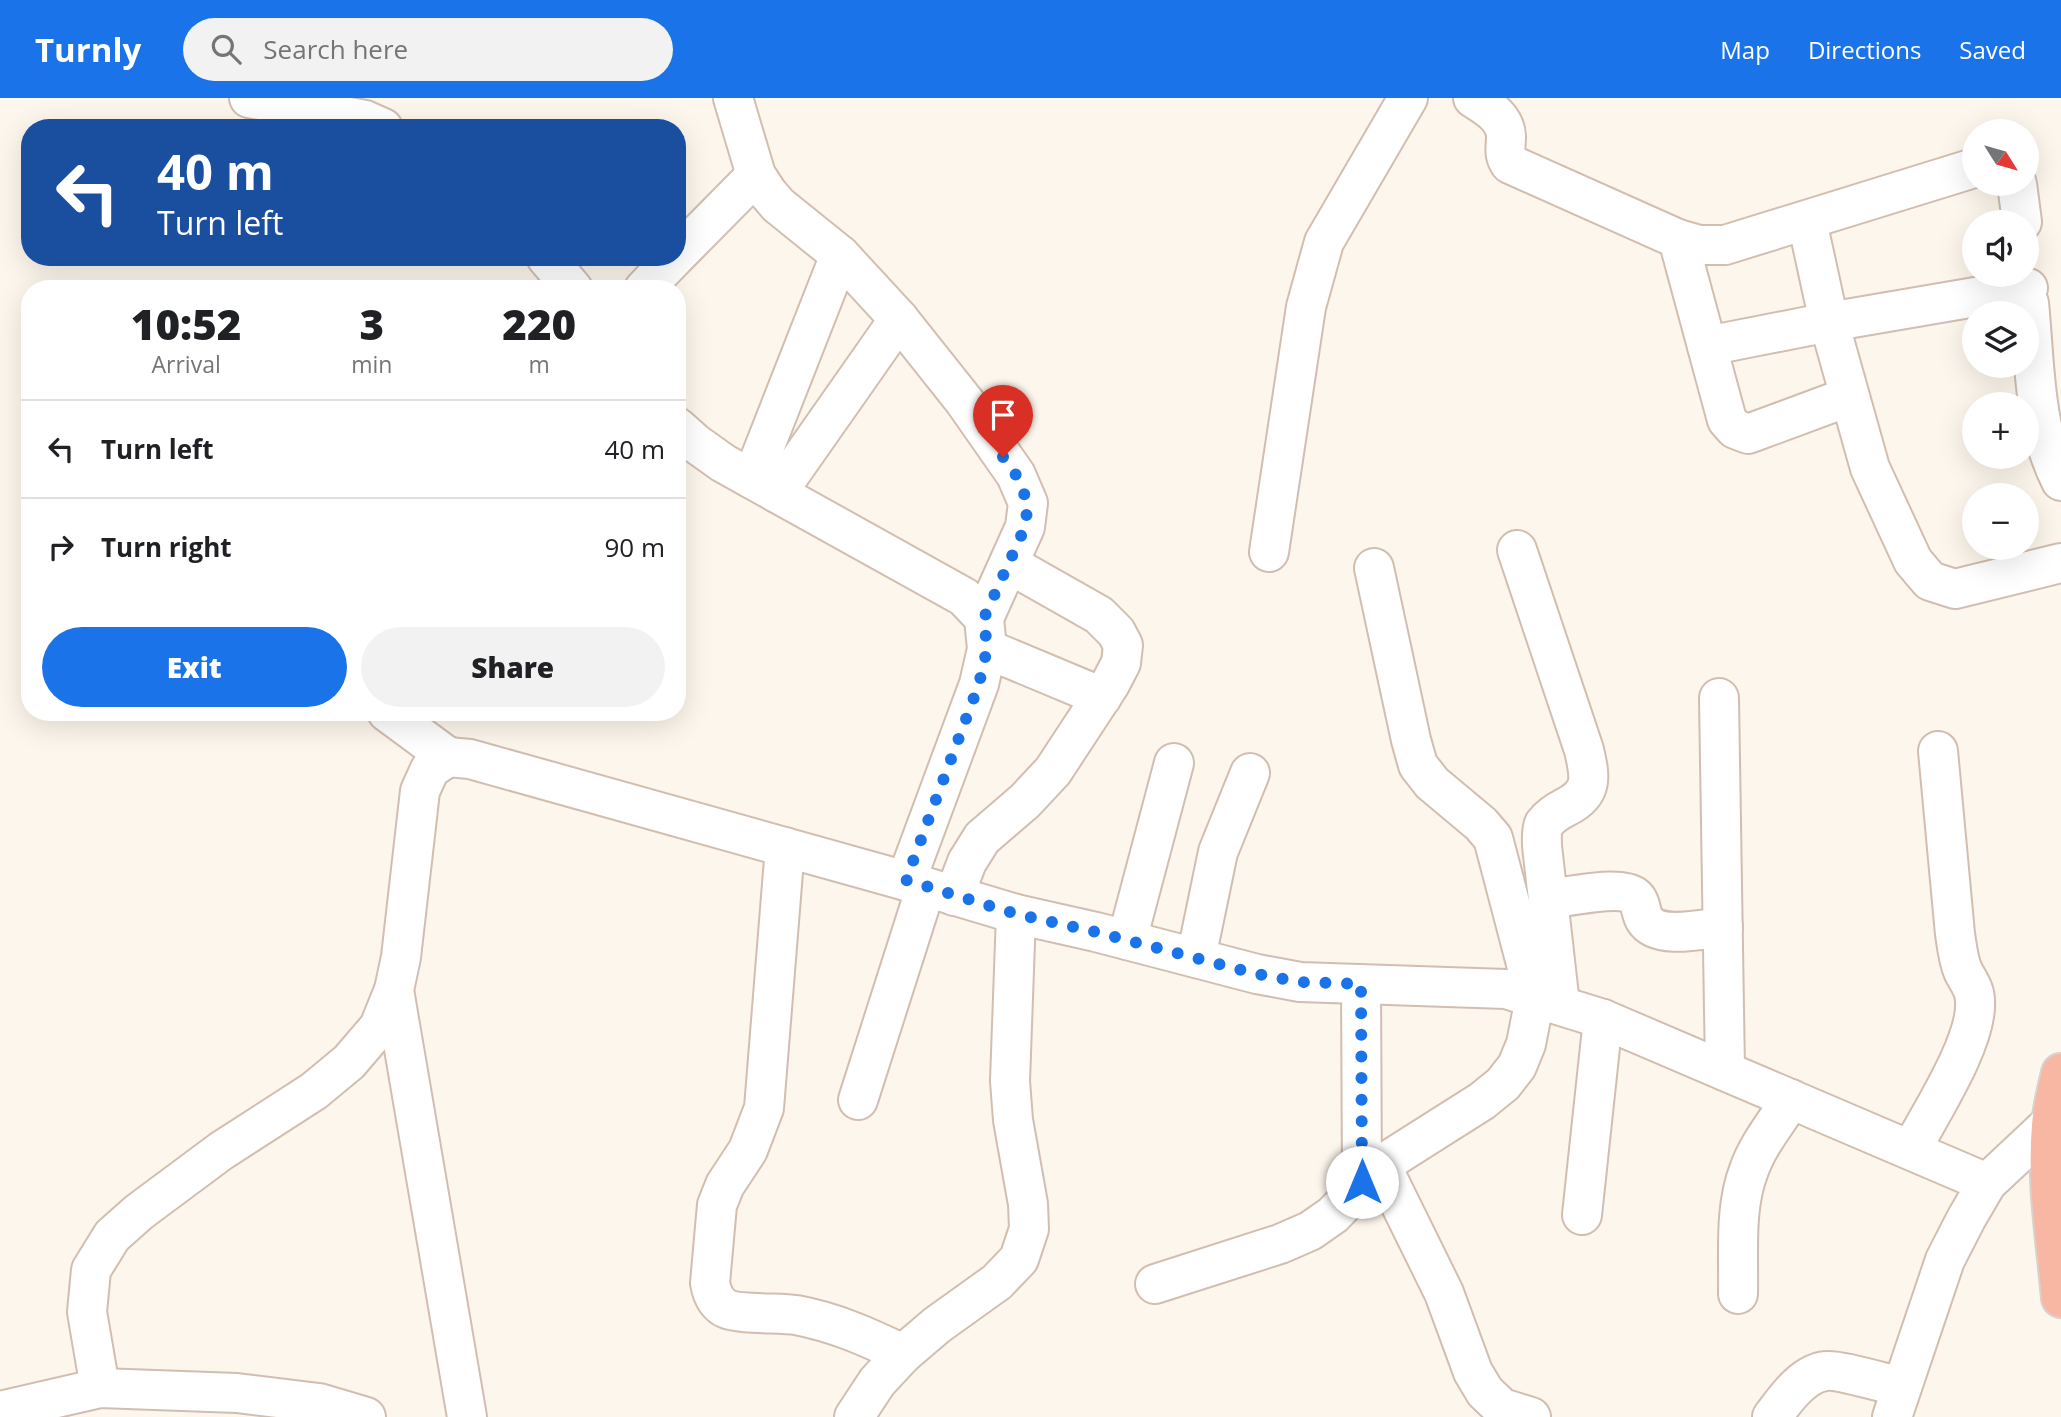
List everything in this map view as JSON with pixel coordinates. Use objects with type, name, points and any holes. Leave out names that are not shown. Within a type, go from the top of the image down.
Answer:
[{"type":"highway","points":[[2061,1073],[2051,1123],[2061,1298]]},
{"type":"street","points":[[249,98],[360,119]]},
{"type":"street","points":[[733,98],[756,175],[778,205],[840,255],[900,319],[965,402],[1016,475],[1028,503],[1025,527],[1009,564],[986,634],[979,684],[929,888],[858,1100]]},
{"type":"street","points":[[1269,552],[1306,307],[1324,242],[1408,98]]},
{"type":"street","points":[[1473,98],[1491,110],[1501,121],[1506,134],[1504,155],[1510,164],[1678,239],[1699,245],[1726,245],[1962,172]]},
{"type":"street","points":[[686,246],[756,175]]},
{"type":"street","points":[[1807,220],[1848,397],[1870,468],[1913,561],[1930,581],[1955,589],[2061,563]]},
{"type":"street","points":[[1678,239],[1727,420],[1735,429],[1748,434],[1848,397]]},
{"type":"street","points":[[764,486],[840,255]]},
{"type":"street","points":[[554,266],[565,280]]},
{"type":"street","points":[[653,280],[666,266]]},
{"type":"street","points":[[1707,346],[2028,288]]},
{"type":"street","points":[[2028,288],[2036,317],[2051,325],[2061,326]]},
{"type":"street","points":[[2028,288],[2040,420],[2050,460],[2061,481]]},
{"type":"street","points":[[764,486],[900,319]]},
{"type":"street","points":[[686,435],[723,463],[964,597],[986,634],[1102,697]]},
{"type":"street","points":[[1155,1284],[1280,1244],[1310,1231],[1333,1215],[1371,1174],[1482,1101],[1503,1084],[1517,1066],[1547,1001],[1548,900],[1542,846],[1543,826],[1555,813],[1576,802],[1586,791],[1590,774],[1517,550]]},
{"type":"street","points":[[929,888],[967,862],[982,838],[1025,801],[1053,771],[1121,663],[1123,645],[1116,632],[1099,615],[1009,564]]},
{"type":"street","points":[[1374,568],[1418,765],[1432,783],[1481,824],[1493,838],[1547,1001]]},
{"type":"street","points":[[1719,698],[1725,1071]]},
{"type":"street","points":[[399,721],[448,757],[470,759],[1016,914],[1257,974],[1300,982],[1506,989],[1603,1019],[1987,1183]]},
{"type":"street","points":[[1911,1150],[1965,1047],[1973,1022],[1975,1002],[1972,987],[1959,958],[1955,934],[1938,751]]},
{"type":"street","points":[[100,1388],[88,1312],[91,1270],[112,1236],[139,1212],[221,1151],[314,1091],[349,1062],[379,1027],[394,990],[401,957],[420,791],[430,769],[448,757]]},
{"type":"street","points":[[1126,940],[1174,764]]},
{"type":"street","points":[[1196,958],[1218,852],[1250,773]]},
{"type":"street","points":[[786,847],[764,1108],[748,1150],[725,1185],[717,1205],[710,1283],[713,1295],[720,1305],[730,1310],[797,1316],[833,1324],[903,1354]]},
{"type":"street","points":[[1548,900],[1619,891],[1635,896],[1645,920],[1656,929],[1669,932],[1723,927]]},
{"type":"street","points":[[854,1417],[877,1382],[903,1354],[937,1325],[997,1282],[1019,1259],[1029,1229],[1028,1204],[1013,1120],[1010,1081],[1016,914]]},
{"type":"street","points":[[1361,984],[1371,1174],[1444,1293],[1473,1372],[1485,1392],[1502,1408],[1531,1417]]},
{"type":"street","points":[[394,990],[467,1417]]},
{"type":"street","points":[[1582,1215],[1603,1019]]},
{"type":"street","points":[[1738,1294],[1742,1192],[1749,1168],[1763,1141],[1791,1100]]},
{"type":"street","points":[[1772,1417],[1797,1387],[1812,1375],[1826,1370],[1897,1402],[1945,1260],[1987,1183],[2051,1123]]},
{"type":"street","points":[[0,1411],[100,1388],[237,1393],[366,1417]]},
{"type":"route","points":[[1003,457],[1016,475],[1028,503],[1025,527],[984,618],[987,649],[979,684],[906,880],[1016,914],[1257,974],[1300,982],[1361,984],[1362,1182]]}]
